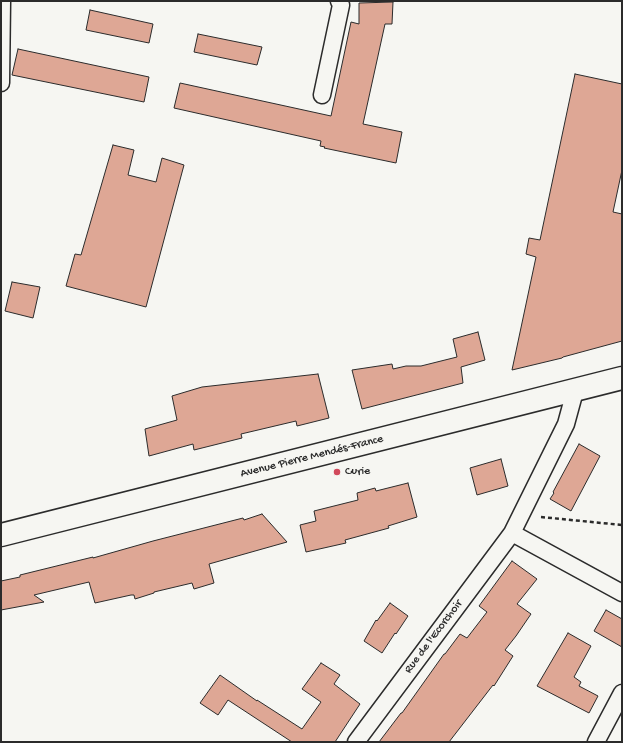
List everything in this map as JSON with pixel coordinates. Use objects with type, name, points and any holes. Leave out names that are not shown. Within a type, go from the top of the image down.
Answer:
[{"type":"main road","name":"Avenue Pierre Mendés-France","points":[[1,535],[622,378]]},
{"type":"street","points":[[1,83],[2,1]]},
{"type":"street","points":[[322,95],[341,5],[339,1]]},
{"type":"street","name":"Rue de l'Ecorchoir","points":[[356,742],[512,533],[566,424],[575,391]]},
{"type":"street","points":[[512,533],[622,593]]},
{"type":"street","points":[[596,742],[622,693]]},
{"type":"path","points":[[520,515],[622,525]]},
{"type":"building","points":[[393,2],[392,24],[385,24],[363,124],[402,132],[396,163],[324,148],[325,147],[320,146],[321,141],[174,108],[180,83],[331,116],[351,22],[359,24],[359,3]]},
{"type":"building","points":[[90,10],[153,24],[149,43],[86,30]]},
{"type":"building","points":[[198,34],[262,47],[257,65],[194,52]]},
{"type":"building","points":[[18,49],[149,77],[144,102],[12,75]]},
{"type":"building","points":[[575,74],[622,84],[622,170],[613,212],[622,214],[622,341],[512,370],[536,257],[526,254],[529,238],[540,240]]},
{"type":"building","points":[[113,145],[134,150],[128,175],[156,182],[162,158],[184,165],[146,307],[66,286],[75,254],[81,255]]},
{"type":"building","points":[[12,282],[40,287],[33,318],[5,311]]},
{"type":"building","points":[[478,332],[485,360],[461,367],[463,383],[362,409],[352,370],[392,364],[393,369],[406,366],[421,366],[457,357],[453,339]]},
{"type":"building","points":[[318,374],[329,418],[297,426],[296,421],[241,434],[242,438],[194,450],[193,444],[149,456],[145,429],[177,420],[172,396],[202,387]]},
{"type":"building","points":[[579,444],[600,456],[571,511],[550,499]]},
{"type":"building","points":[[501,459],[508,486],[477,495],[470,468]]},
{"type":"building","points":[[408,483],[417,517],[388,526],[389,528],[345,540],[346,543],[306,552],[300,525],[316,521],[314,511],[358,500],[357,493],[375,488],[376,491]]},
{"type":"building","points":[[262,514],[287,542],[209,564],[214,583],[194,589],[192,583],[154,592],[135,599],[134,595],[131,595],[95,603],[89,582],[34,595],[44,602],[1,610],[1,581],[243,518],[244,520]]},
{"type":"building","points":[[512,561],[537,579],[517,604],[531,614],[505,650],[513,656],[494,686],[493,685],[449,742],[379,742],[460,634],[467,638],[487,612],[479,606]]},
{"type":"building","points":[[390,603],[408,616],[382,653],[364,641],[376,620],[377,621]]},
{"type":"building","points":[[606,610],[622,619],[622,647],[594,631]]},
{"type":"building","points":[[568,633],[591,646],[574,677],[581,682],[579,686],[598,696],[589,713],[537,686]]},
{"type":"building","points":[[321,663],[340,675],[334,684],[360,704],[335,742],[292,742],[228,700],[218,715],[200,703],[220,675],[257,701],[302,729],[321,702],[302,689]]},
{"type":"place","name":"Curie","points":[[337,472]]}]
